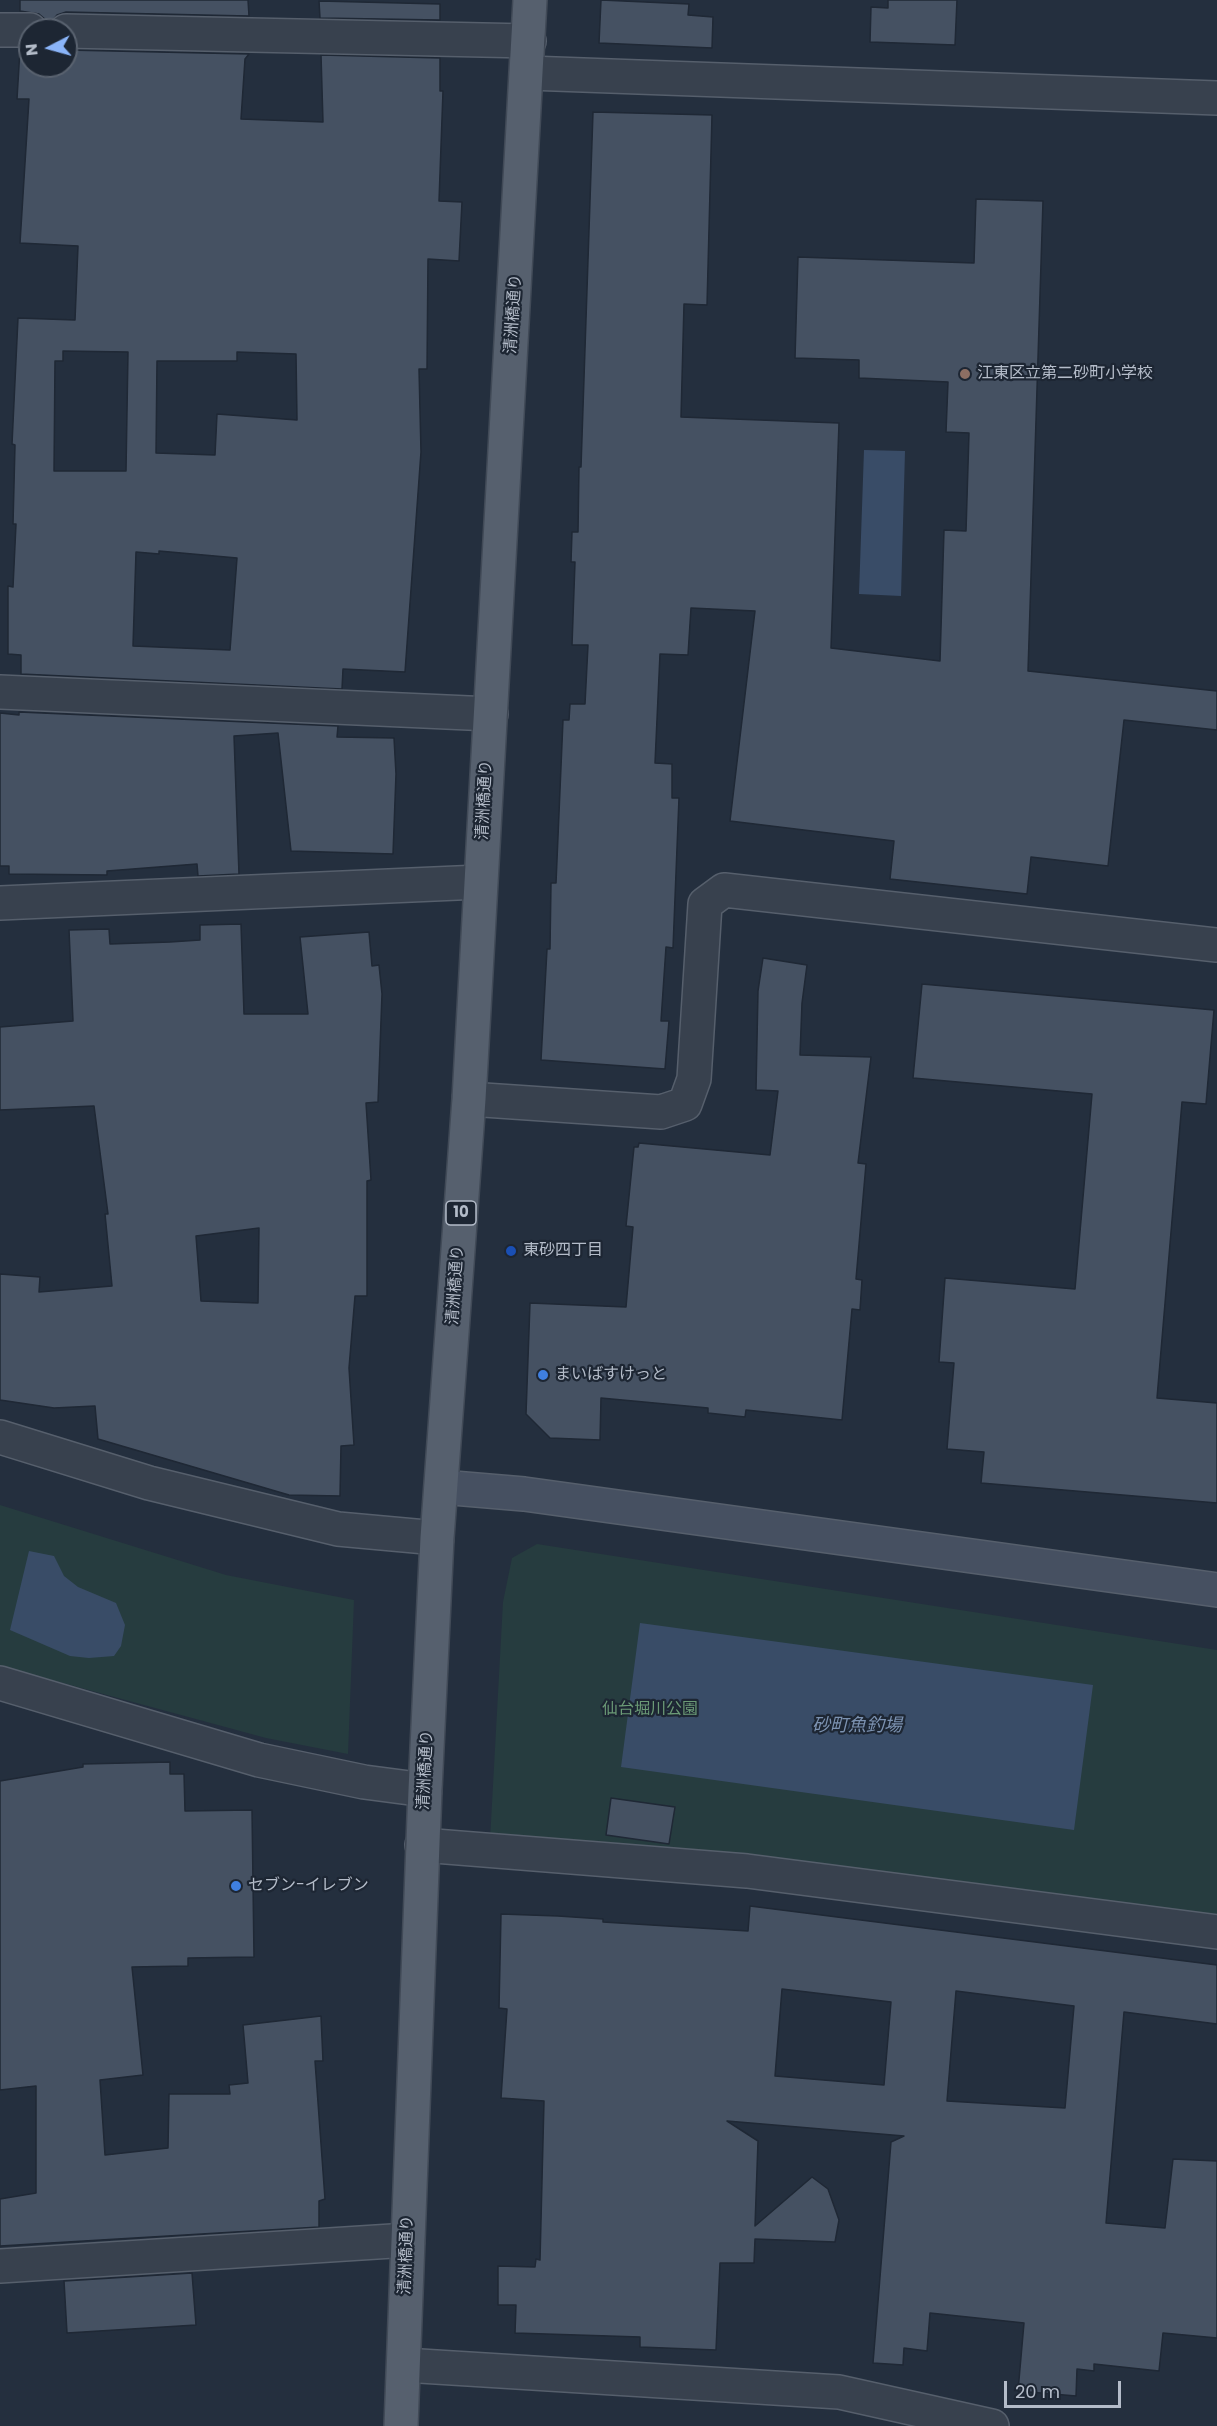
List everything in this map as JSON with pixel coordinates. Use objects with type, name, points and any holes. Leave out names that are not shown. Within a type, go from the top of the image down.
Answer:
[{"type":"main road","name":"清洲橋通り","points":[[401,2426],[424,1790],[437,1538],[469,1099],[528,73],[530,0]]},
{"type":"street","points":[[0,30],[18,30]]},
{"type":"street","points":[[78,31],[529,41]]},
{"type":"street","points":[[528,73],[1217,98]]},
{"type":"street","points":[[0,692],[491,714]]},
{"type":"street","points":[[0,903],[480,882]]},
{"type":"street","points":[[469,1099],[662,1112],[686,1104],[694,1079],[705,904],[724,890],[1217,945]]},
{"type":"street","points":[[0,1437],[149,1483],[338,1529],[437,1538]]},
{"type":"street","points":[[441,1487],[524,1494],[1217,1590]]},
{"type":"street","points":[[0,1683],[259,1760],[364,1782],[424,1790]]},
{"type":"street","points":[[423,1845],[747,1871],[1217,1932]]},
{"type":"street","points":[[0,2266],[408,2240]]},
{"type":"street","points":[[404,2365],[839,2392],[992,2426]]},
{"type":"green space","points":[[0,1505],[226,1575],[354,1600],[348,1754],[266,1738],[0,1666]]},
{"type":"green space","name":"仙台堀川公園","points":[[537,1544],[1217,1650],[1217,1920],[490,1840],[503,1602],[512,1558]]},
{"type":"water","points":[[864,450],[905,451],[901,596],[859,594]]},
{"type":"water","points":[[29,1551],[54,1556],[64,1576],[78,1587],[116,1603],[125,1625],[121,1646],[114,1656],[89,1658],[70,1656],[10,1630]]},
{"type":"water","name":"砂町魚釣場","points":[[640,1623],[1093,1685],[1074,1830],[621,1767]]},
{"type":"building","points":[[20,0],[248,0],[249,16],[66,12],[55,18],[44,18],[39,14],[20,11]]},
{"type":"building","points":[[601,0],[689,4],[688,15],[713,17],[712,48],[599,43]]},
{"type":"building","points":[[888,0],[957,0],[955,45],[870,42],[871,7],[888,8]]},
{"type":"building","points":[[319,1],[440,4],[440,20],[320,18]]},
{"type":"building","points":[[78,50],[249,54],[245,59],[241,119],[323,122],[321,55],[440,58],[440,91],[443,91],[439,201],[462,202],[459,261],[428,259],[427,369],[419,369],[421,452],[405,672],[343,669],[342,689],[21,674],[21,655],[8,654],[8,586],[13,587],[16,524],[13,524],[15,445],[12,444],[18,318],[75,320],[78,246],[20,243],[29,99],[17,99],[18,78],[78,78]],"holes":[[[63,351],[128,352],[126,471],[54,471],[55,361],[63,361]],[[237,352],[296,354],[297,420],[217,414],[215,455],[156,453],[157,361],[237,361]],[[159,551],[237,558],[230,650],[133,646],[136,552],[159,554]]]},
{"type":"building","points":[[593,112],[712,115],[707,305],[684,304],[681,417],[839,423],[831,648],[940,661],[944,530],[966,531],[969,433],[946,432],[948,382],[859,378],[859,360],[795,358],[798,257],[974,263],[976,199],[1043,201],[1028,671],[1217,691],[1217,730],[1124,720],[1108,866],[1031,857],[1027,894],[890,879],[894,841],[730,821],[755,611],[691,608],[688,655],[660,654],[655,763],[672,764],[672,798],[679,798],[673,948],[666,947],[661,1021],[669,1021],[665,1069],[541,1060],[547,949],[550,949],[551,883],[556,883],[563,720],[569,720],[570,704],[585,704],[588,645],[572,645],[575,562],[571,562],[572,532],[578,532]]},
{"type":"building","points":[[19,712],[338,726],[337,737],[394,738],[396,774],[393,854],[291,851],[278,733],[234,736],[239,874],[198,876],[197,864],[107,871],[107,875],[9,874],[9,866],[0,866],[0,713],[19,715]]},
{"type":"building","points":[[241,924],[244,1014],[308,1014],[300,937],[369,932],[372,966],[379,965],[382,994],[378,1102],[366,1103],[371,1180],[367,1181],[367,1296],[355,1296],[349,1368],[354,1445],[341,1446],[340,1496],[289,1495],[98,1439],[95,1406],[54,1408],[0,1400],[0,1274],[40,1277],[39,1292],[112,1286],[105,1214],[108,1214],[94,1106],[0,1110],[0,1027],[73,1021],[69,930],[109,929],[110,944],[170,942],[200,940],[200,925]],"holes":[[[259,1228],[258,1303],[201,1301],[196,1236]]]},
{"type":"building","points":[[763,958],[807,965],[802,1003],[800,1055],[871,1057],[858,1163],[866,1164],[856,1279],[862,1280],[860,1310],[852,1309],[842,1420],[746,1410],[745,1417],[708,1413],[708,1408],[601,1398],[600,1440],[550,1438],[526,1414],[530,1303],[626,1307],[633,1227],[626,1226],[634,1147],[638,1147],[639,1143],[770,1155],[778,1091],[756,1090],[758,991]]},
{"type":"building","points":[[922,984],[1214,1010],[1206,1104],[1182,1102],[1157,1398],[1217,1403],[1217,1503],[981,1483],[984,1452],[947,1449],[954,1363],[939,1362],[945,1278],[1075,1289],[1092,1094],[913,1078]]},
{"type":"building","points":[[170,1762],[170,1774],[184,1774],[185,1811],[252,1810],[254,1957],[188,1958],[188,1966],[132,1967],[143,2075],[100,2080],[105,2155],[168,2148],[169,2094],[230,2094],[229,2085],[248,2083],[243,2025],[321,2016],[323,2061],[315,2061],[325,2199],[319,2201],[319,2227],[0,2246],[0,2199],[36,2193],[36,2086],[0,2090],[0,1781],[83,1767],[83,1764]]},
{"type":"building","points":[[611,1798],[675,1807],[669,1844],[606,1835]]},
{"type":"building","points":[[750,1906],[1217,1965],[1217,2024],[1124,2012],[1106,2223],[1165,2228],[1173,2159],[1217,2161],[1217,2338],[1163,2333],[1159,2371],[1094,2364],[1094,2371],[1077,2369],[1076,2396],[1018,2391],[1024,2323],[930,2313],[927,2351],[904,2348],[903,2365],[873,2363],[891,2142],[904,2136],[727,2121],[758,2141],[755,2226],[812,2177],[828,2189],[839,2220],[835,2242],[755,2239],[754,2263],[720,2263],[716,2350],[640,2347],[640,2337],[515,2333],[516,2305],[498,2305],[498,2266],[535,2267],[536,2259],[540,2260],[544,2101],[501,2098],[507,2009],[499,2008],[501,1914],[603,1919],[603,1922],[748,1931]],"holes":[[[782,1989],[891,2002],[884,2085],[775,2076]],[[956,1991],[1074,2006],[1065,2108],[947,2101]]]},
{"type":"building","points":[[192,2273],[196,2325],[67,2333],[64,2281]]},
{"type":"place","name":"江東区立第二砂町小学校","points":[[965,374]]},
{"type":"place","name":"東砂四丁目","points":[[511,1251]]},
{"type":"place","name":"まいばすけっと","points":[[543,1375]]},
{"type":"place","name":"セブン-イレブン","points":[[236,1886]]}]
